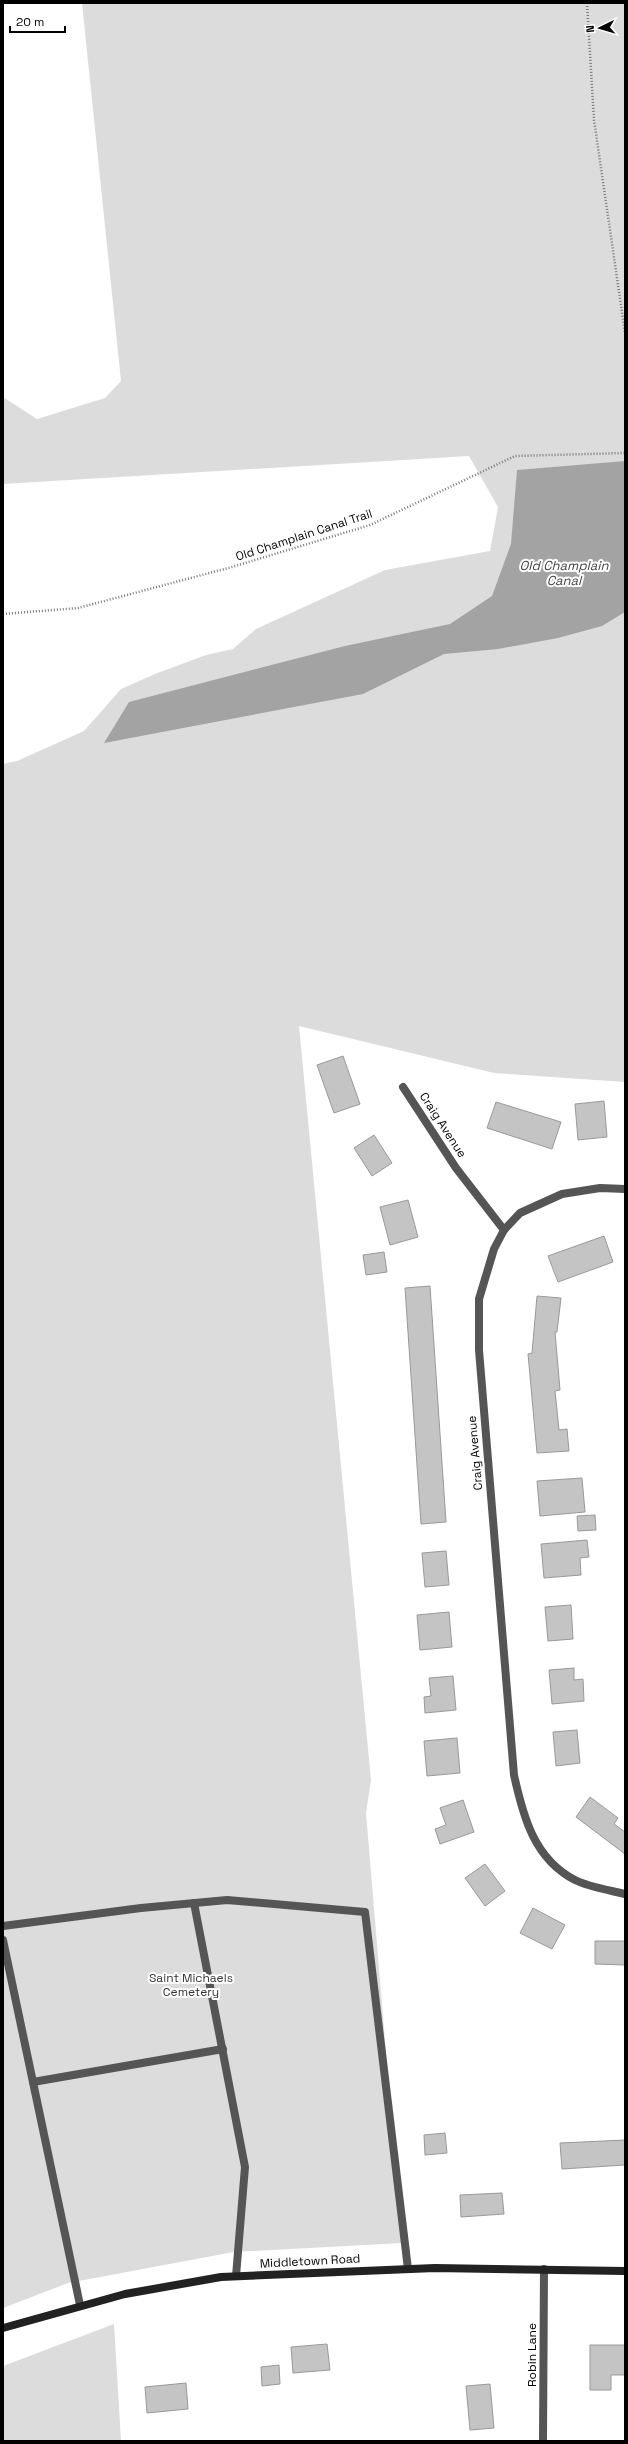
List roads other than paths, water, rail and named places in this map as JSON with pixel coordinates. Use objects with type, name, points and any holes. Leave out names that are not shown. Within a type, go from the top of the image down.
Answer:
[{"type":"street","name":"Craig Avenue","points":[[403,1087],[456,1168],[504,1230],[494,1249],[479,1299],[479,1350],[514,1775],[521,1806],[538,1848],[560,1871],[576,1880],[625,1894]]},
{"type":"street","points":[[504,1230],[520,1213],[562,1194],[600,1188],[625,1190]]},
{"type":"street","points":[[3,1926],[141,1908],[227,1900],[365,1912],[408,2269]]},
{"type":"street","points":[[194,1903],[245,2167],[236,2276]]},
{"type":"street","points":[[3,1940],[80,2305]]},
{"type":"street","points":[[33,2082],[223,2049]]},
{"type":"street","name":"Middletown Road","points":[[3,2328],[80,2305],[125,2294],[236,2276],[408,2269],[544,2269],[625,2271]]},
{"type":"street","name":"Robin Lane","points":[[543,2441],[544,2269]]},
{"type":"water","name":"Old Champlain Canal","points":[[625,461],[625,612],[602,626],[558,638],[498,649],[444,654],[363,694],[104,743],[129,702],[345,646],[450,624],[492,596],[511,544],[517,470]]},
{"type":"park label","name":"Saint Michaels Cemetery","points":[[191,1985]]}]
